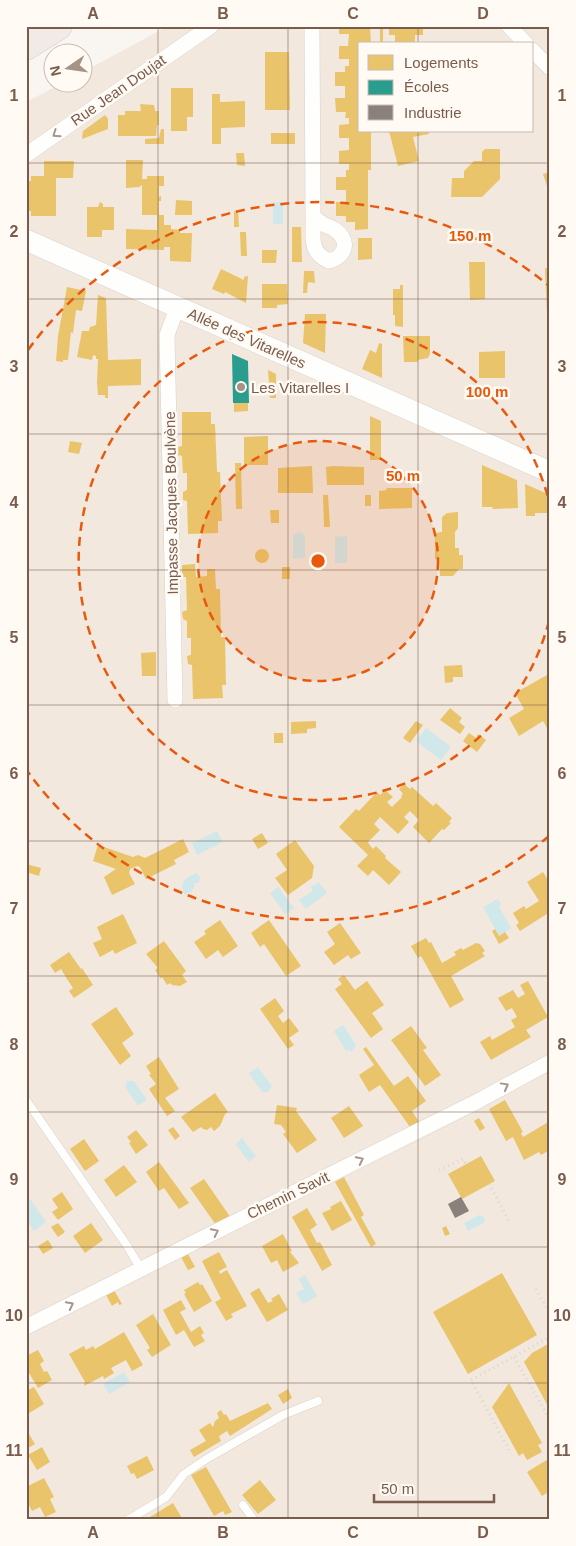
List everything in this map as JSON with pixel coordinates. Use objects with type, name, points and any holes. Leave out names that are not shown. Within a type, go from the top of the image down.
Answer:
[{"type":"highway","points":[[26,46],[58,26]]},
{"type":"main road","name":"Allée des Vitarelles","points":[[26,240],[550,472]]},
{"type":"street","name":"Rue Jean Doujat","points":[[26,155],[211,26]]},
{"type":"street","points":[[312,26],[313,217]]},
{"type":"street","points":[[509,26],[524,42]]},
{"type":"street","points":[[534,52],[550,68]]},
{"type":"street","name":"Impasse Jacques Boulvène","points":[[175,700],[168,335],[177,308]]},
{"type":"street","name":"Chemin Savit","points":[[26,1327],[476,1102],[550,1062]]},
{"type":"lane","points":[[26,1100],[126,1244],[141,1269]]},
{"type":"lane","points":[[128,1520],[166,1498],[184,1474],[208,1458],[283,1415],[318,1401]]},
{"type":"lane","points":[[242,1505],[254,1520]]},
{"type":"path","points":[[439,1170],[463,1159],[466,1164]]},
{"type":"path","points":[[490,1184],[510,1223]]},
{"type":"path","points":[[536,1289],[550,1314]]},
{"type":"path","points":[[509,1450],[471,1380],[550,1337]]},
{"type":"path","points":[[514,1357],[550,1420]]},
{"type":"shaded area","points":[[168,26],[550,26],[550,1520],[26,1520],[26,102],[45,92],[92,92],[92,67]]},
{"type":"water","points":[[273,202],[283,202],[283,224],[273,224]]},
{"type":"water","points":[[299,532],[305,535],[305,558],[293,559],[293,535]]},
{"type":"water","points":[[347,536],[347,563],[335,563],[335,537]]},
{"type":"water","points":[[426,728],[451,747],[441,760],[416,741]]},
{"type":"water","points":[[217,831],[223,842],[197,855],[192,843]]},
{"type":"water","points":[[196,873],[200,877],[199,883],[195,883],[192,891],[185,895],[182,886],[184,881]]},
{"type":"water","points":[[319,882],[327,893],[306,909],[299,900],[313,891],[311,887]]},
{"type":"water","points":[[278,887],[294,908],[285,914],[270,893]]},
{"type":"water","points":[[498,899],[501,904],[499,907],[511,928],[499,936],[483,907]]},
{"type":"water","points":[[343,1025],[356,1045],[352,1052],[346,1051],[334,1031]]},
{"type":"water","points":[[258,1067],[272,1086],[268,1092],[262,1092],[249,1073]]},
{"type":"water","points":[[127,1081],[134,1081],[147,1100],[138,1106],[125,1087]]},
{"type":"water","points":[[242,1137],[256,1156],[249,1162],[236,1145]]},
{"type":"water","points":[[30,1199],[46,1222],[34,1231],[26,1219],[26,1201]]},
{"type":"water","points":[[479,1215],[485,1218],[484,1223],[468,1231],[464,1223]]},
{"type":"water","points":[[305,1275],[317,1296],[303,1304],[296,1293],[304,1289],[299,1279]]},
{"type":"water","points":[[124,1372],[130,1382],[109,1394],[103,1384]]},
{"type":"building: Logements","points":[[339,26],[370,26],[371,42],[358,42],[358,132],[371,132],[371,170],[368,170],[368,229],[355,230],[355,222],[346,222],[346,216],[336,216],[336,202],[346,202],[346,190],[336,190],[336,177],[346,177],[346,170],[349,170],[349,164],[339,164],[339,151],[349,150],[349,138],[339,138],[339,125],[349,124],[349,118],[345,118],[346,112],[336,112],[335,98],[345,98],[345,86],[335,86],[335,72],[345,72],[345,66],[349,66],[349,59],[339,59],[339,46],[348,46],[349,34],[339,34]]},
{"type":"building: Logements","points":[[380,26],[383,26],[383,42],[380,42]]},
{"type":"building: Logements","points":[[389,26],[423,26],[423,35],[415,35],[415,42],[395,42],[395,35],[389,35]]},
{"type":"building: Logements","points":[[265,52],[289,52],[290,110],[265,110]]},
{"type":"building: Logements","points":[[171,88],[193,88],[193,117],[187,117],[187,131],[171,131]]},
{"type":"building: Logements","points":[[212,94],[220,94],[220,102],[245,101],[245,127],[221,128],[221,144],[212,144]]},
{"type":"building: Logements","points":[[140,104],[154,105],[155,111],[159,111],[159,125],[157,125],[156,136],[118,136],[118,115],[125,115],[125,111],[141,111]]},
{"type":"building: Logements","points":[[105,115],[108,119],[108,129],[82,139],[83,131]]},
{"type":"building: Logements","points":[[161,129],[164,129],[164,144],[145,144],[145,139],[159,138]]},
{"type":"building: Logements","points":[[389,132],[428,132],[429,134],[413,137],[419,161],[398,166]]},
{"type":"building: Logements","points":[[271,133],[295,133],[295,144],[271,144]]},
{"type":"building: Logements","points":[[485,149],[500,149],[500,179],[482,197],[451,197],[452,178],[464,178],[464,171],[474,161],[482,161],[482,152]]},
{"type":"building: Logements","points":[[236,153],[244,153],[245,166],[237,165]]},
{"type":"building: Logements","points":[[126,160],[143,160],[142,179],[147,179],[147,176],[164,176],[164,186],[159,186],[161,201],[159,201],[159,215],[142,215],[142,185],[126,188]]},
{"type":"building: Logements","points":[[44,161],[74,161],[73,178],[56,178],[56,216],[31,216],[31,211],[26,211],[26,181],[31,181],[31,176],[44,176]]},
{"type":"building: Logements","points":[[550,172],[550,192],[549,192],[543,174]]},
{"type":"building: Logements","points":[[176,200],[192,201],[192,215],[175,215]]},
{"type":"building: Logements","points":[[100,202],[103,204],[103,207],[114,207],[114,230],[102,230],[102,237],[87,237],[87,207],[98,207]]},
{"type":"building: Logements","points":[[234,211],[238,211],[239,227],[234,227]]},
{"type":"building: Logements","points":[[157,215],[164,215],[164,225],[171,225],[171,229],[180,230],[180,233],[192,233],[191,262],[170,261],[170,247],[164,247],[164,250],[126,249],[126,229],[157,230]]},
{"type":"building: Logements","points":[[292,227],[301,227],[302,262],[292,262]]},
{"type":"building: Logements","points":[[240,232],[246,232],[247,256],[241,256]]},
{"type":"building: Logements","points":[[358,238],[372,238],[372,259],[358,260]]},
{"type":"building: Logements","points":[[262,250],[277,250],[276,263],[262,263]]},
{"type":"building: Logements","points":[[469,262],[485,262],[485,299],[470,300]]},
{"type":"building: Logements","points":[[545,268],[550,269],[550,315],[547,315]]},
{"type":"building: Logements","points":[[221,269],[244,280],[244,277],[248,276],[246,303],[225,292],[224,294],[212,289]]},
{"type":"building: Logements","points":[[304,271],[314,271],[315,283],[308,282],[307,293],[303,293]]},
{"type":"building: Logements","points":[[262,284],[287,284],[288,304],[277,305],[277,308],[262,308]]},
{"type":"building: Logements","points":[[400,285],[403,285],[403,327],[395,326],[395,315],[393,315],[393,289],[400,289]]},
{"type":"building: Logements","points":[[67,287],[86,291],[82,311],[76,310],[68,360],[63,360],[63,362],[56,361],[58,336]]},
{"type":"building: Logements","points":[[98,295],[106,298],[108,360],[141,359],[141,385],[108,386],[108,398],[105,398],[105,395],[98,395],[98,359],[96,359],[96,356],[93,355],[92,360],[77,357],[82,331],[89,331],[90,327],[96,325]]},
{"type":"building: Logements","points":[[305,314],[326,314],[325,353],[303,343]]},
{"type":"building: Logements","points":[[403,336],[430,336],[430,354],[428,358],[418,360],[418,362],[404,362]]},
{"type":"building: Logements","points":[[379,343],[382,344],[382,378],[362,369],[370,350],[376,353]]},
{"type":"building: Logements","points":[[505,351],[505,378],[479,378],[479,352]]},
{"type":"building: Logements","points":[[268,370],[276,374],[276,398],[270,398]]},
{"type":"building: Logements","points":[[234,403],[248,403],[248,411],[234,412]]},
{"type":"building: Logements","points":[[182,412],[211,412],[211,424],[215,424],[217,472],[220,472],[222,521],[218,521],[218,533],[188,534],[187,501],[183,500],[183,492],[187,490],[187,473],[183,473],[182,456],[178,455],[178,447],[182,446]]},
{"type":"building: Logements","points":[[370,416],[381,421],[381,460],[370,460]]},
{"type":"building: Logements","points":[[268,436],[268,465],[244,465],[244,437]]},
{"type":"building: Logements","points":[[70,441],[82,443],[79,454],[68,452]]},
{"type":"building: Logements","points":[[235,463],[241,463],[242,509],[236,509]]},
{"type":"building: Logements","points":[[482,465],[517,480],[518,508],[492,509],[493,507],[482,507]]},
{"type":"building: Logements","points":[[312,466],[313,493],[278,493],[278,468]]},
{"type":"building: Logements","points":[[326,467],[364,467],[364,485],[327,485]]},
{"type":"building: Logements","points":[[525,484],[550,495],[550,513],[535,513],[535,516],[526,516]]},
{"type":"building: Logements","points":[[386,488],[412,488],[412,508],[379,509],[379,491],[387,490]]},
{"type":"building: Logements","points":[[323,495],[328,495],[330,527],[324,527]]},
{"type":"building: Logements","points":[[365,495],[371,495],[371,506],[365,506]]},
{"type":"building: Logements","points":[[270,510],[279,510],[279,523],[271,523]]},
{"type":"building: Logements","points":[[458,512],[455,548],[459,548],[459,555],[463,555],[463,569],[459,569],[453,576],[440,576],[439,559],[435,559],[435,533],[442,532],[442,517],[447,513]]},
{"type":"building: Logements","points":[[259,549],[265,549],[269,556],[265,563],[259,563],[255,559],[255,553]]},
{"type":"building: Logements","points":[[195,564],[196,577],[207,576],[207,569],[215,569],[216,589],[220,589],[221,637],[225,637],[226,685],[222,685],[223,698],[193,699],[192,665],[188,664],[187,656],[191,655],[191,638],[187,638],[187,621],[183,619],[182,612],[187,610],[186,577],[182,577],[182,565]]},
{"type":"building: Logements","points":[[282,567],[290,567],[290,579],[282,579]]},
{"type":"building: Logements","points":[[156,652],[156,676],[142,676],[141,653]]},
{"type":"building: Logements","points":[[462,665],[463,677],[453,677],[453,682],[445,683],[444,666]]},
{"type":"building: Logements","points":[[547,675],[550,680],[550,733],[543,721],[519,736],[509,718],[524,709],[515,693]]},
{"type":"building: Logements","points":[[450,708],[462,718],[459,722],[465,727],[460,734],[440,720]]},
{"type":"building: Logements","points":[[316,721],[316,728],[307,729],[307,733],[291,734],[291,722]]},
{"type":"building: Logements","points":[[416,721],[423,725],[410,743],[403,738]]},
{"type":"building: Logements","points":[[274,733],[283,733],[283,743],[274,743]]},
{"type":"building: Logements","points":[[469,733],[476,738],[478,734],[486,740],[477,752],[463,741]]},
{"type":"building: Logements","points":[[404,784],[410,789],[412,787],[433,806],[436,803],[452,818],[449,822],[451,823],[444,830],[442,829],[429,843],[413,827],[419,820],[410,811],[404,817],[409,822],[398,834],[380,817],[374,824],[380,830],[368,842],[373,849],[376,846],[386,856],[385,858],[401,872],[389,885],[373,870],[368,876],[357,866],[368,855],[339,827],[356,809],[359,811],[377,792],[380,795],[385,790],[393,797],[387,802],[392,807],[402,797],[403,794],[399,789]]},
{"type":"building: Logements","points":[[262,833],[268,843],[258,849],[252,839]]},
{"type":"building: Logements","points":[[183,839],[189,852],[174,860],[176,864],[146,879],[140,867],[137,866],[130,869],[129,873],[135,884],[112,895],[104,877],[116,869],[93,861],[98,845],[133,857],[138,855],[145,858]]},
{"type":"building: Logements","points":[[295,840],[314,866],[312,878],[288,895],[275,878],[287,870],[276,854]]},
{"type":"building: Logements","points":[[26,864],[41,868],[39,876],[29,873],[26,880]]},
{"type":"building: Logements","points":[[543,872],[550,883],[550,912],[520,931],[516,925],[519,923],[513,913],[524,906],[526,909],[539,901],[527,882]]},
{"type":"building: Logements","points":[[123,914],[137,943],[115,954],[113,950],[100,957],[93,943],[102,939],[97,927]]},
{"type":"building: Logements","points":[[220,920],[238,946],[223,957],[218,950],[206,959],[194,942],[206,934],[204,931]]},
{"type":"building: Logements","points":[[269,920],[301,966],[286,976],[264,944],[260,947],[251,933]]},
{"type":"building: Logements","points":[[340,923],[361,953],[351,959],[348,955],[334,965],[324,952],[335,944],[327,932]]},
{"type":"building: Logements","points":[[495,929],[499,936],[505,932],[509,938],[499,944],[492,931]]},
{"type":"building: Logements","points":[[426,938],[429,943],[431,942],[442,963],[456,955],[454,952],[461,948],[463,950],[476,943],[480,944],[485,951],[482,953],[485,956],[451,976],[464,1000],[450,1008],[421,956],[418,958],[411,946]]},
{"type":"building: Logements","points":[[164,941],[186,971],[182,975],[187,982],[180,986],[170,983],[167,985],[155,970],[158,968],[146,954]]},
{"type":"building: Logements","points":[[69,952],[93,985],[74,998],[69,991],[73,988],[61,969],[55,973],[50,965]]},
{"type":"building: Logements","points":[[344,975],[355,990],[367,981],[384,1005],[372,1013],[383,1029],[371,1038],[335,989],[342,984],[338,979]]},
{"type":"building: Logements","points":[[528,981],[548,1017],[526,1030],[531,1037],[491,1060],[480,1042],[490,1036],[492,1040],[515,1027],[511,1020],[517,1017],[512,1008],[506,1011],[498,998],[513,990],[518,998],[525,994],[520,985]]},
{"type":"building: Logements","points":[[275,998],[284,1011],[278,1016],[283,1023],[289,1018],[299,1031],[289,1038],[294,1045],[288,1049],[260,1009]]},
{"type":"building: Logements","points":[[116,1007],[134,1034],[122,1043],[131,1056],[120,1065],[91,1024]]},
{"type":"building: Logements","points":[[411,1026],[427,1048],[423,1050],[441,1075],[425,1086],[391,1040]]},
{"type":"building: Logements","points":[[366,1047],[394,1086],[408,1076],[426,1101],[412,1111],[419,1122],[410,1127],[380,1085],[369,1092],[359,1075],[374,1065],[363,1049]]},
{"type":"building: Logements","points":[[159,1057],[179,1089],[165,1098],[175,1111],[167,1116],[149,1089],[156,1084],[149,1075],[151,1074],[146,1066]]},
{"type":"building: Logements","points":[[215,1093],[228,1112],[225,1114],[220,1126],[214,1131],[211,1127],[207,1130],[201,1127],[193,1132],[181,1117]]},
{"type":"building: Logements","points":[[505,1100],[523,1132],[521,1133],[523,1137],[550,1121],[550,1150],[541,1155],[539,1152],[524,1160],[513,1137],[506,1141],[489,1109]]},
{"type":"building: Logements","points":[[277,1105],[297,1108],[296,1111],[317,1140],[297,1153],[283,1134],[286,1132],[281,1125],[274,1124]]},
{"type":"building: Logements","points":[[349,1106],[363,1126],[344,1138],[331,1118]]},
{"type":"building: Logements","points":[[479,1118],[485,1128],[480,1131],[474,1121]]},
{"type":"building: Logements","points":[[173,1127],[180,1136],[175,1140],[168,1130]]},
{"type":"building: Logements","points":[[136,1130],[148,1145],[136,1154],[127,1137]]},
{"type":"building: Logements","points":[[84,1139],[99,1161],[85,1171],[70,1149]]},
{"type":"building: Logements","points":[[481,1156],[495,1181],[462,1199],[448,1174]]},
{"type":"building: Logements","points":[[159,1162],[189,1203],[179,1209],[164,1188],[159,1191],[146,1172]]},
{"type":"building: Logements","points":[[124,1165],[137,1182],[116,1197],[104,1180]]},
{"type":"building: Logements","points":[[344,1177],[364,1215],[361,1217],[376,1244],[371,1247],[335,1182]]},
{"type":"building: Logements","points":[[204,1179],[231,1218],[216,1225],[190,1188]]},
{"type":"building: Logements","points":[[62,1192],[73,1209],[58,1220],[52,1212],[58,1208],[52,1199]]},
{"type":"building: Logements","points":[[341,1201],[352,1220],[332,1231],[322,1213]]},
{"type":"building: Logements","points":[[307,1208],[317,1225],[310,1230],[317,1243],[320,1242],[332,1265],[322,1271],[292,1217]]},
{"type":"building: Logements","points":[[58,1223],[65,1232],[58,1237],[51,1227]]},
{"type":"building: Logements","points":[[91,1223],[103,1240],[85,1253],[73,1236]]},
{"type":"building: Logements","points":[[446,1226],[450,1234],[445,1236],[442,1228]]},
{"type":"building: Logements","points":[[283,1234],[292,1251],[290,1252],[299,1263],[283,1272],[277,1260],[271,1263],[262,1246]]},
{"type":"building: Logements","points":[[48,1240],[53,1248],[43,1254],[38,1246]]},
{"type":"building: Logements","points":[[219,1252],[227,1267],[219,1271],[220,1274],[227,1270],[247,1306],[231,1314],[233,1317],[226,1321],[215,1302],[221,1299],[202,1261]]},
{"type":"building: Logements","points":[[188,1254],[195,1267],[188,1270],[181,1257]]},
{"type":"building: Logements","points":[[502,1273],[537,1335],[468,1374],[433,1312]]},
{"type":"building: Logements","points":[[198,1282],[200,1285],[202,1284],[212,1301],[194,1312],[184,1294],[186,1293],[184,1290]]},
{"type":"building: Logements","points":[[259,1288],[268,1303],[273,1301],[271,1299],[279,1294],[288,1310],[267,1322],[250,1293]]},
{"type":"building: Logements","points":[[114,1290],[122,1304],[119,1305],[118,1302],[112,1306],[106,1295]]},
{"type":"building: Logements","points":[[181,1300],[186,1309],[180,1312],[191,1332],[200,1326],[204,1333],[201,1335],[205,1341],[194,1347],[184,1330],[176,1335],[163,1310]]},
{"type":"building: Logements","points":[[153,1314],[171,1345],[152,1357],[147,1350],[150,1348],[136,1325]]},
{"type":"building: Logements","points":[[124,1332],[143,1365],[132,1371],[126,1360],[111,1368],[114,1373],[104,1379],[103,1376],[84,1386],[85,1382],[69,1354],[84,1346],[86,1350],[93,1346],[95,1349]]},
{"type":"building: Logements","points":[[550,1343],[548,1351],[550,1410],[524,1362],[532,1353]]},
{"type":"building: Logements","points":[[38,1350],[44,1361],[40,1364],[44,1372],[47,1371],[52,1380],[38,1388],[26,1368],[26,1356]]},
{"type":"building: Logements","points":[[509,1383],[542,1443],[538,1445],[542,1452],[527,1460],[523,1453],[519,1456],[492,1407]]},
{"type":"building: Logements","points":[[34,1387],[44,1404],[26,1415],[26,1391]]},
{"type":"building: Logements","points":[[288,1389],[292,1398],[283,1404],[278,1395]]},
{"type":"building: Logements","points":[[268,1403],[272,1409],[230,1436],[227,1431],[219,1436],[221,1441],[194,1457],[190,1450],[206,1441],[199,1430],[210,1423],[213,1427],[215,1421],[219,1418],[217,1413],[221,1410],[230,1421]]},
{"type":"building: Logements","points":[[26,1429],[35,1444],[26,1449]]},
{"type":"building: Logements","points":[[42,1447],[50,1462],[37,1470],[28,1455]]},
{"type":"building: Logements","points":[[147,1456],[154,1470],[137,1479],[134,1473],[131,1474],[127,1466]]},
{"type":"building: Logements","points":[[550,1458],[550,1491],[542,1496],[527,1472]]},
{"type":"building: Logements","points":[[206,1467],[232,1512],[225,1515],[223,1511],[214,1516],[191,1475]]},
{"type":"building: Logements","points":[[44,1478],[54,1497],[50,1499],[56,1512],[45,1517],[40,1507],[32,1511],[28,1503],[26,1504],[26,1487]]},
{"type":"building: Logements","points":[[260,1480],[276,1500],[258,1514],[242,1495]]},
{"type":"building: Logements","points":[[173,1503],[183,1520],[145,1520]]},
{"type":"building: Écoles","points":[[232,354],[248,361],[249,403],[233,403]]},
{"type":"building: Industrie","points":[[461,1197],[469,1211],[455,1218],[448,1204]]},
{"type":"place","name":"Les Vitarelles I","points":[[241,387]]}]
